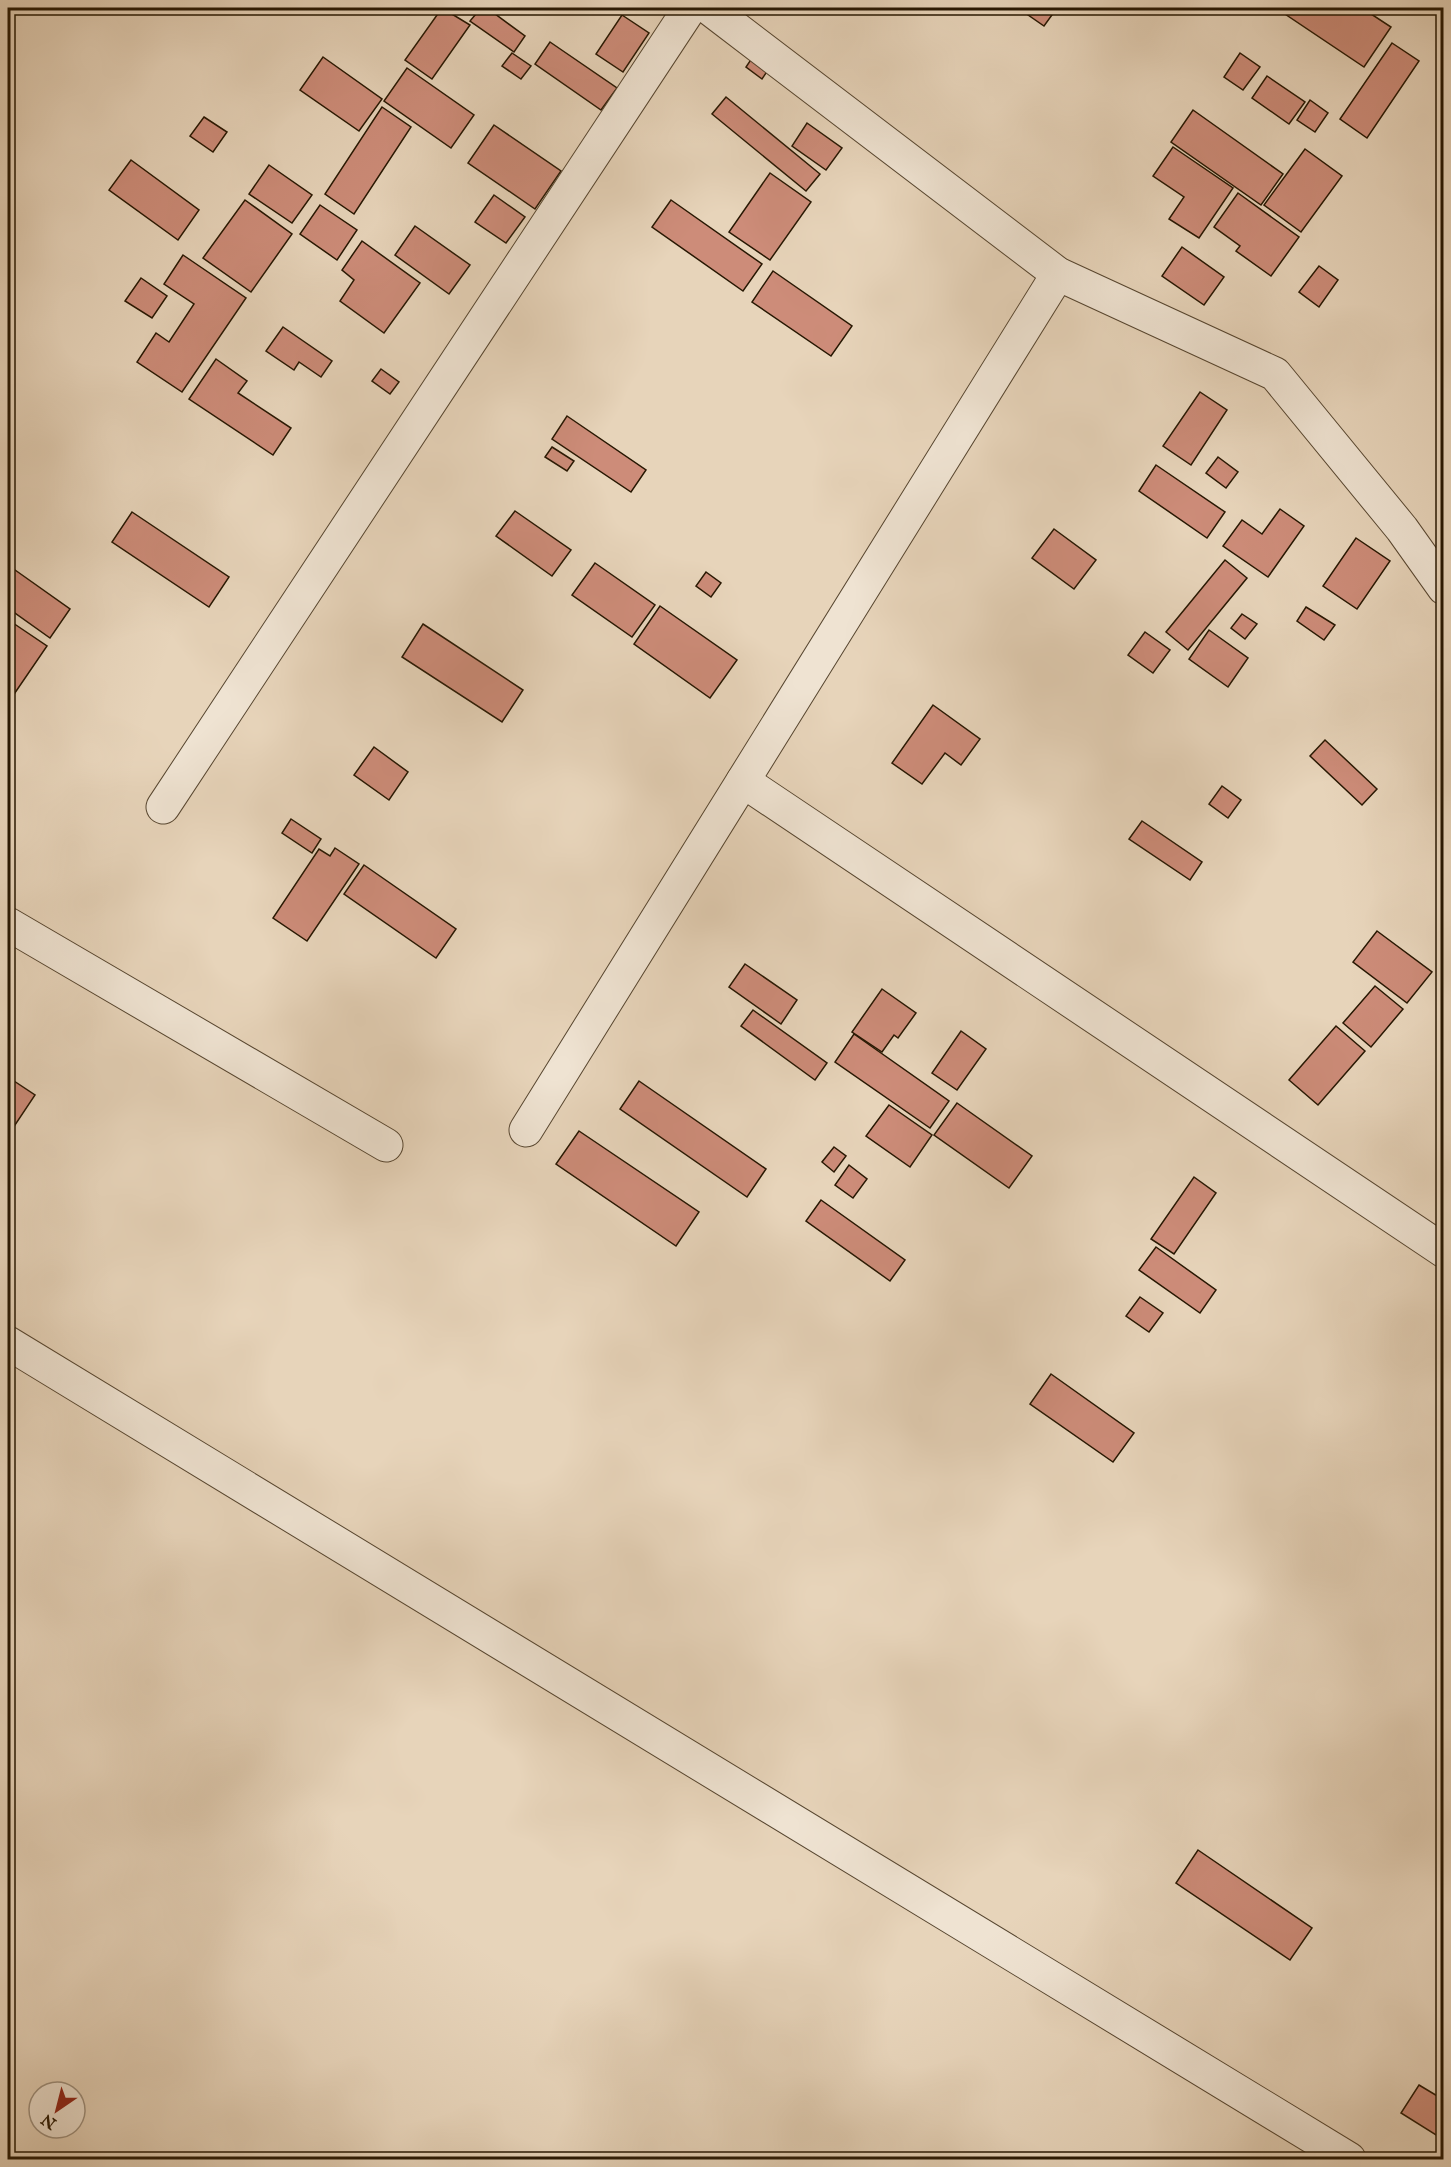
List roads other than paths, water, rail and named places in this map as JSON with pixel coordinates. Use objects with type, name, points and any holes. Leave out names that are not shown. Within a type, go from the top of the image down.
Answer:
[{"type":"street","points":[[163,807],[690,8]]},
{"type":"street","points":[[709,8],[1058,274],[1275,374],[1402,529],[1443,588]]},
{"type":"street","points":[[526,1130],[1058,274]]},
{"type":"street","points":[[743,781],[1443,1251]]},
{"type":"street","points":[[8,924],[386,1144]]},
{"type":"street","points":[[8,1343],[1349,2159]]}]
